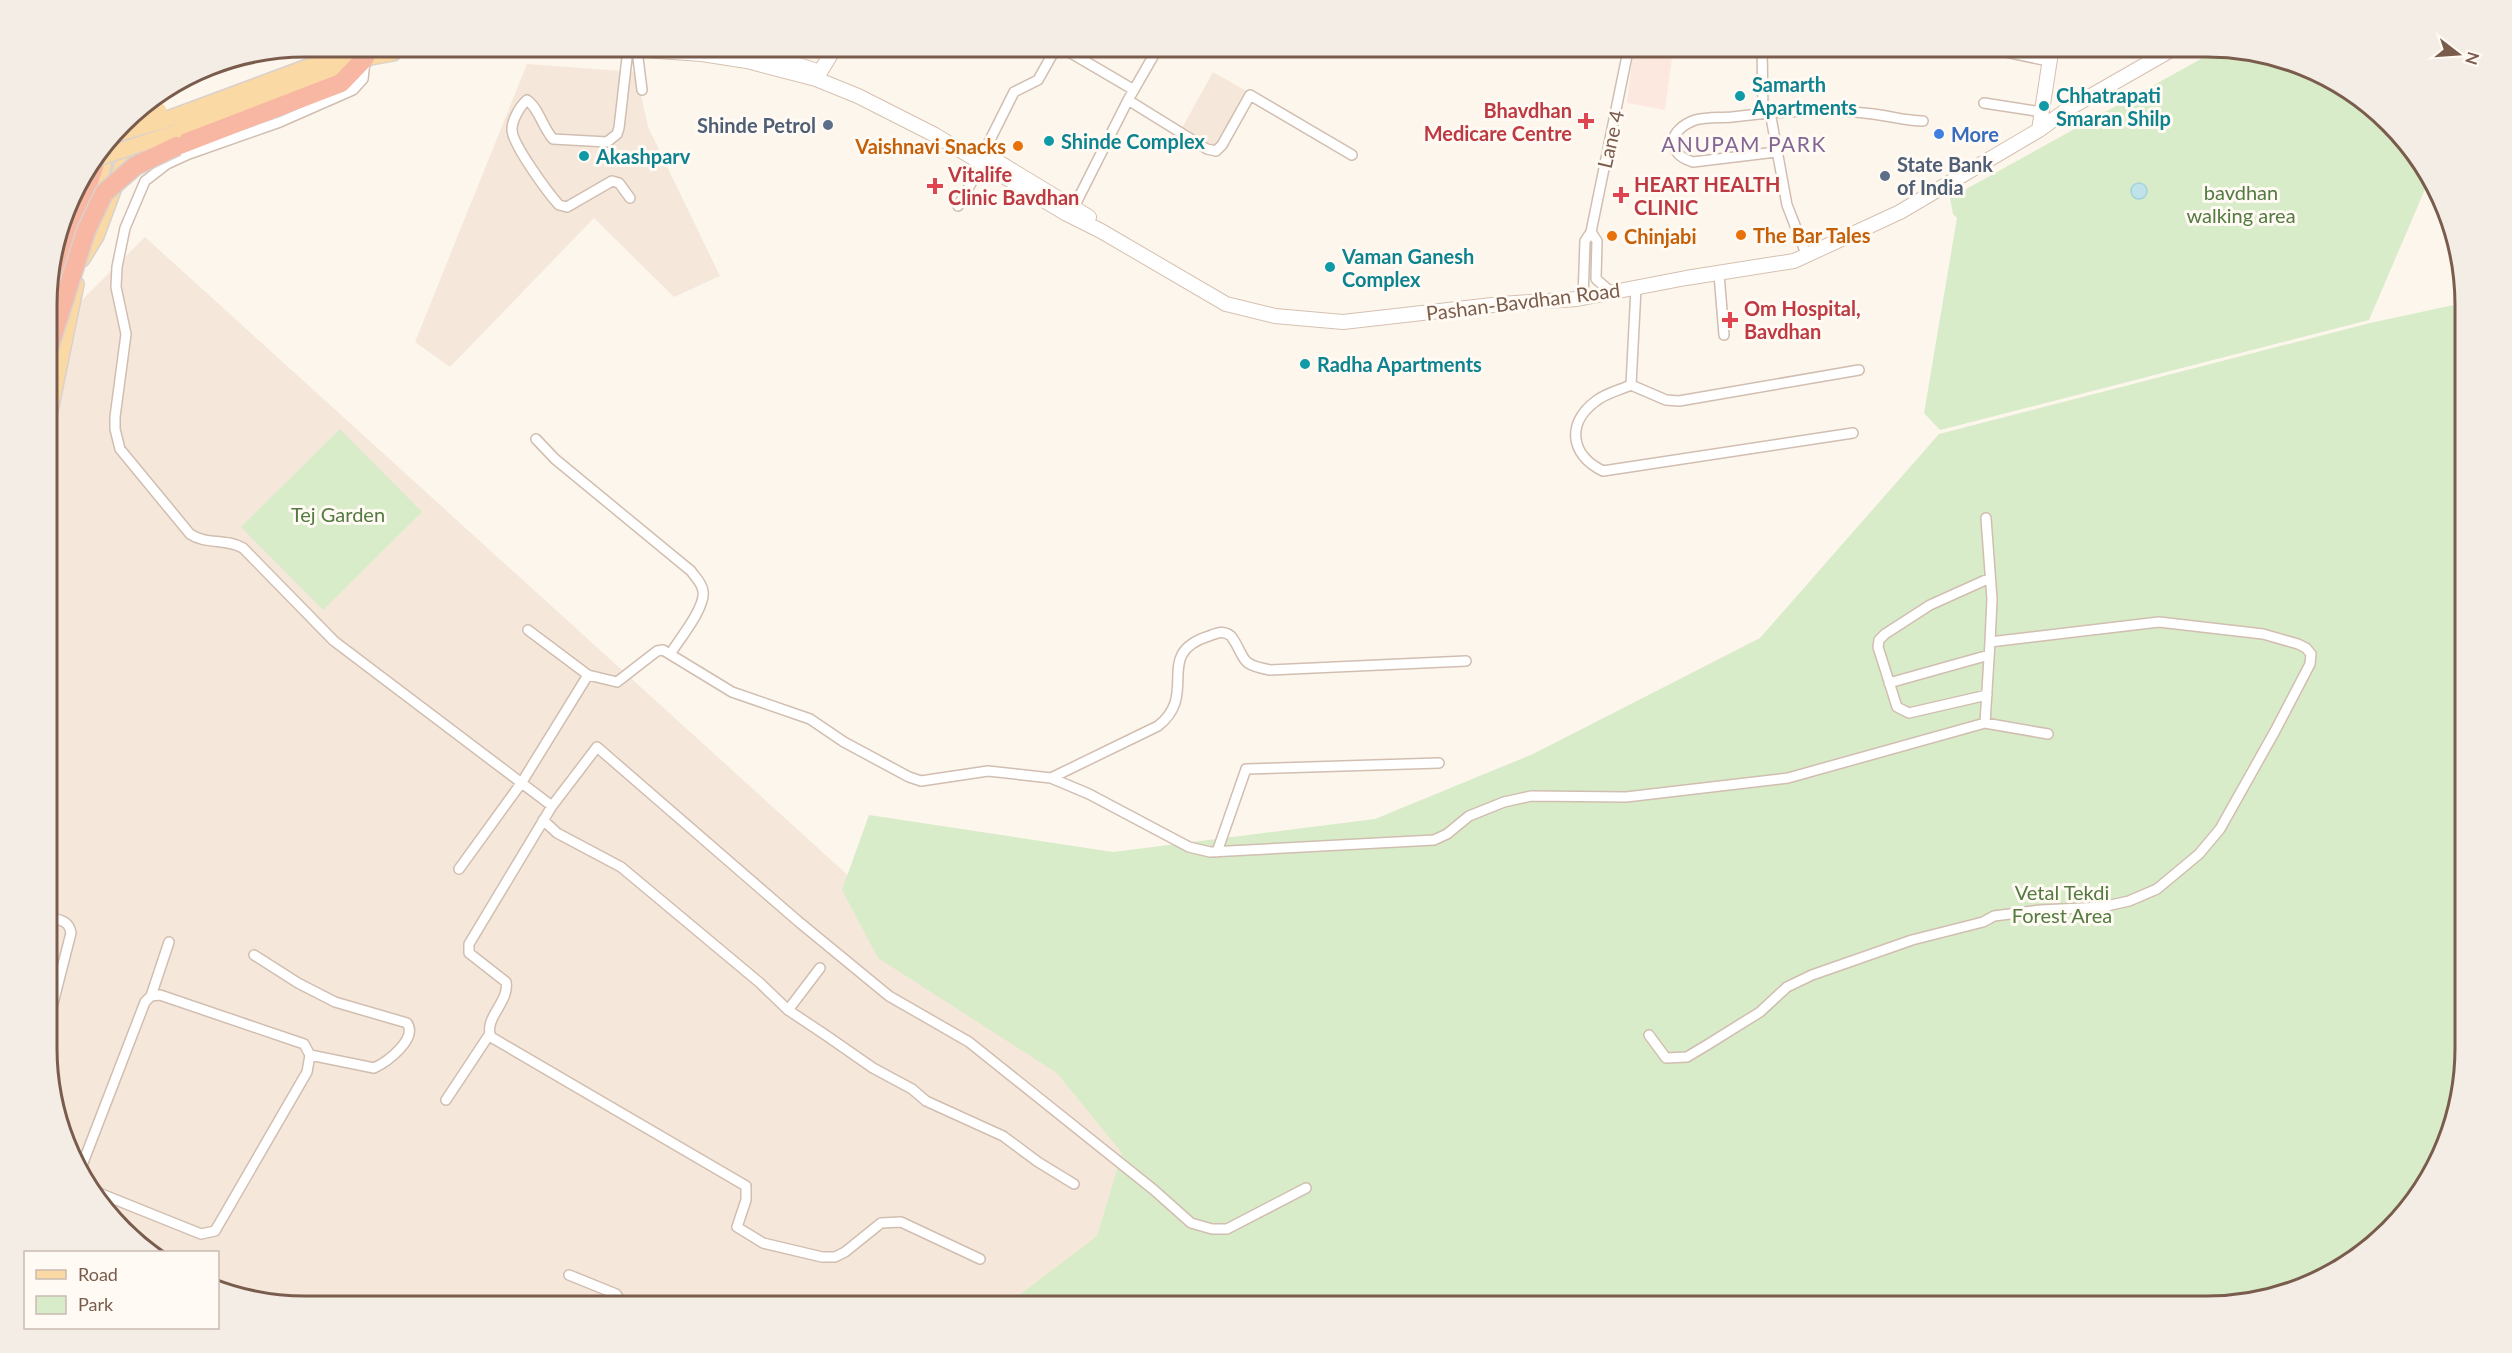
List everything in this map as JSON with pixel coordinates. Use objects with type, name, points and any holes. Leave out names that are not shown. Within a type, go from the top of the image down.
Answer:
[{"type":"highway","points":[[57,322],[86,231],[104,193],[135,166],[176,139],[341,83],[361,57]]},
{"type":"highway","points":[[60,266],[88,185]]},
{"type":"main road","points":[[144,116],[162,115],[200,108],[350,57]]},
{"type":"main road","name":"Pashan-Bavdhan Road","points":[[721,57],[818,75]]},
{"type":"main road","name":"Pashan-Bavdhan Road","points":[[772,57],[818,75],[1074,207],[1094,221],[1101,231]]},
{"type":"main road","points":[[818,75],[829,57]]},
{"type":"main road","points":[[2039,130],[2049,57]]},
{"type":"main road","name":"Pashan-Bavdhan Road","points":[[983,159],[1085,224],[1101,231],[1226,304],[1275,316],[1343,322],[1501,304],[1583,298],[1783,265],[1900,212],[2159,57]]},
{"type":"main road","points":[[133,127],[162,115]]},
{"type":"main road","points":[[82,259],[96,236],[139,120]]},
{"type":"main road","points":[[106,157],[176,139]]},
{"type":"main road","points":[[57,378],[106,157]]},
{"type":"street","points":[[365,57],[363,79],[353,90],[280,122],[189,154],[167,164],[145,181],[125,228],[117,267],[116,287],[126,334],[115,429],[120,449],[190,534],[201,539],[230,542],[243,548],[334,641],[552,806]]},
{"type":"street","points":[[630,198],[619,183],[612,181],[567,207],[560,205],[530,165],[513,136],[512,129],[514,119],[527,100],[532,104],[553,139],[608,142],[619,129],[632,57]]},
{"type":"street","points":[[635,57],[642,90]]},
{"type":"street","points":[[958,206],[1014,92],[1038,80],[1052,57]]},
{"type":"street","points":[[1077,57],[1134,90]]},
{"type":"street","points":[[1074,207],[1128,100],[1153,57]]},
{"type":"street","name":"Lane 4","points":[[1583,298],[1585,242],[1591,232],[1627,57]]},
{"type":"street","points":[[1763,57],[1767,113],[1787,205],[1807,256]]},
{"type":"street","points":[[2029,57],[2048,61]]},
{"type":"street","points":[[1128,100],[1207,149],[1216,151],[1222,146],[1250,95],[1352,155]]},
{"type":"street","points":[[1984,103],[2042,112]]},
{"type":"street","points":[[1776,152],[1693,162],[1684,159],[1675,151],[1673,141],[1677,130],[1695,120],[1767,113],[1843,112],[1923,121]]},
{"type":"street","name":"Lane 4","points":[[1591,232],[1597,242],[1596,279],[1612,292]]},
{"type":"street","points":[[1719,274],[1724,335]]},
{"type":"street","points":[[1630,385],[1636,288]]},
{"type":"street","points":[[1853,433],[1603,471],[1583,457],[1576,442],[1576,428],[1584,412],[1598,399],[1630,385],[1666,400],[1679,401],[1859,370]]},
{"type":"street","points":[[536,439],[555,459],[691,571],[700,583],[704,593],[703,604],[670,654]]},
{"type":"street","points":[[1985,723],[1990,642],[1990,578],[1986,518]]},
{"type":"street","points":[[1987,695],[1909,713],[1897,707],[1878,647],[1882,637],[1930,605],[1990,578]]},
{"type":"street","points":[[1649,1035],[1665,1058],[1687,1056],[1760,1012],[1787,987],[1812,975],[1912,940],[1983,922],[1994,916],[2041,910],[2103,907],[2157,889],[2199,854],[2220,829],[2310,664],[2311,654],[2298,644],[2263,634],[2159,622],[1990,642]]},
{"type":"street","points":[[528,630],[588,675],[617,682],[657,651],[663,650],[732,692],[810,719],[844,742],[909,777],[921,781],[988,771],[1051,778],[1089,794],[1198,851],[1217,852],[1434,840],[1447,834],[1469,816],[1504,802],[1531,796],[1626,796],[1788,778],[1985,723],[2048,734]]},
{"type":"street","points":[[1051,778],[1158,726],[1168,718],[1176,703],[1177,666],[1182,653],[1193,642],[1220,632],[1231,636],[1242,658],[1249,665],[1270,670],[1466,661]]},
{"type":"street","points":[[1889,683],[1989,655]]},
{"type":"street","points":[[459,869],[522,782],[588,675]]},
{"type":"street","points":[[446,1100],[489,1035],[490,1025],[505,996],[507,986],[506,982],[469,952],[469,944],[552,806],[597,747],[865,977],[889,996],[969,1042],[1154,1190],[1191,1223],[1212,1229],[1227,1228],[1306,1188]]},
{"type":"street","points":[[1217,852],[1246,769],[1439,764]]},
{"type":"street","points":[[543,820],[557,833],[621,867],[760,983],[788,1010],[873,1068],[912,1089],[926,1101],[1003,1136],[1038,1162],[1074,1184]]},
{"type":"street","points":[[57,919],[65,921],[70,926],[71,933],[57,988]]},
{"type":"street","points":[[84,1160],[145,1002],[152,996],[169,942]]},
{"type":"street","points":[[254,956],[298,984],[335,1002],[407,1023],[411,1030],[404,1044],[374,1068],[310,1055]]},
{"type":"street","points":[[788,1010],[820,968]]},
{"type":"street","points":[[106,1196],[201,1234],[215,1232],[307,1072],[310,1055],[304,1044],[160,995],[152,996]]},
{"type":"street","points":[[489,1035],[746,1186],[746,1200],[737,1227],[764,1243],[822,1257],[835,1257],[881,1223],[901,1222],[980,1259]]},
{"type":"street","points":[[569,1275],[617,1296]]},
{"type":"shaded area","points":[[1633,57],[1672,58],[1665,110],[1627,103]]},
{"type":"shaded area","name":"Akashparv","points":[[527,64],[636,72],[648,127],[720,276],[674,297],[594,218],[450,367],[415,342]]},
{"type":"shaded area","points":[[1213,72],[1248,92],[1217,147],[1182,128]]},
{"type":"shaded area","points":[[145,237],[1177,1174],[1061,1296],[305,1296],[272,1294],[219,1281],[219,1251],[163,1251],[154,1245],[118,1212],[90,1172],[70,1128],[59,1081],[57,1048],[57,325]]},
{"type":"green space","name":"bavdhan walking area","points":[[2205,57],[2240,59],[2271,65],[2331,90],[2371,118],[2394,141],[2426,188],[2369,320],[1940,430],[1924,413],[1957,218],[1953,214],[1950,198]]},
{"type":"green space","name":"Vetal Tekdi Forest Area","points":[[2455,305],[2455,1048],[2453,1081],[2447,1112],[2429,1158],[2413,1186],[2394,1212],[2358,1245],[2331,1263],[2287,1283],[2240,1294],[2207,1296],[1018,1296],[1097,1236],[1122,1153],[1057,1073],[878,958],[842,890],[869,815],[1113,852],[1375,819],[1533,754],[1760,638],[1939,434],[2370,323]]},
{"type":"green space","name":"Tej Garden","points":[[340,429],[422,512],[323,610],[241,527]]},
{"type":"water","points":[[2139,183],[2145,185],[2147,191],[2145,197],[2139,199],[2133,197],[2131,191],[2133,185]]},
{"type":"place","name":"Samarth Apartments","points":[[1740,96]]},
{"type":"place","name":"Chhatrapati Smaran Shilp","points":[[2044,106]]},
{"type":"place","name":"Bhavdhan Medicare Centre","points":[[1586,121]]},
{"type":"place","name":"Shinde Petrol","points":[[828,125]]},
{"type":"place","name":"More","points":[[1939,134]]},
{"type":"place","name":"Shinde Complex","points":[[1049,141]]},
{"type":"place","name":"Vaishnavi Snacks","points":[[1018,146]]},
{"type":"place","name":"Akashparv","points":[[584,156]]},
{"type":"place","name":"State Bank of India","points":[[1885,176]]},
{"type":"place","name":"Vitalife Clinic Bavdhan","points":[[935,186]]},
{"type":"place","name":"HEART HEALTH CLINIC","points":[[1621,195]]},
{"type":"place","name":"The Bar Tales","points":[[1741,235]]},
{"type":"place","name":"Chinjabi","points":[[1612,236]]},
{"type":"place","name":"Vaman Ganesh Complex","points":[[1330,267]]},
{"type":"place","name":"Om Hospital, Bavdhan","points":[[1730,320]]},
{"type":"place","name":"Radha Apartments","points":[[1305,364]]},
{"type":"district","name":"ANUPAM PARK","points":[[1744,143]]}]
